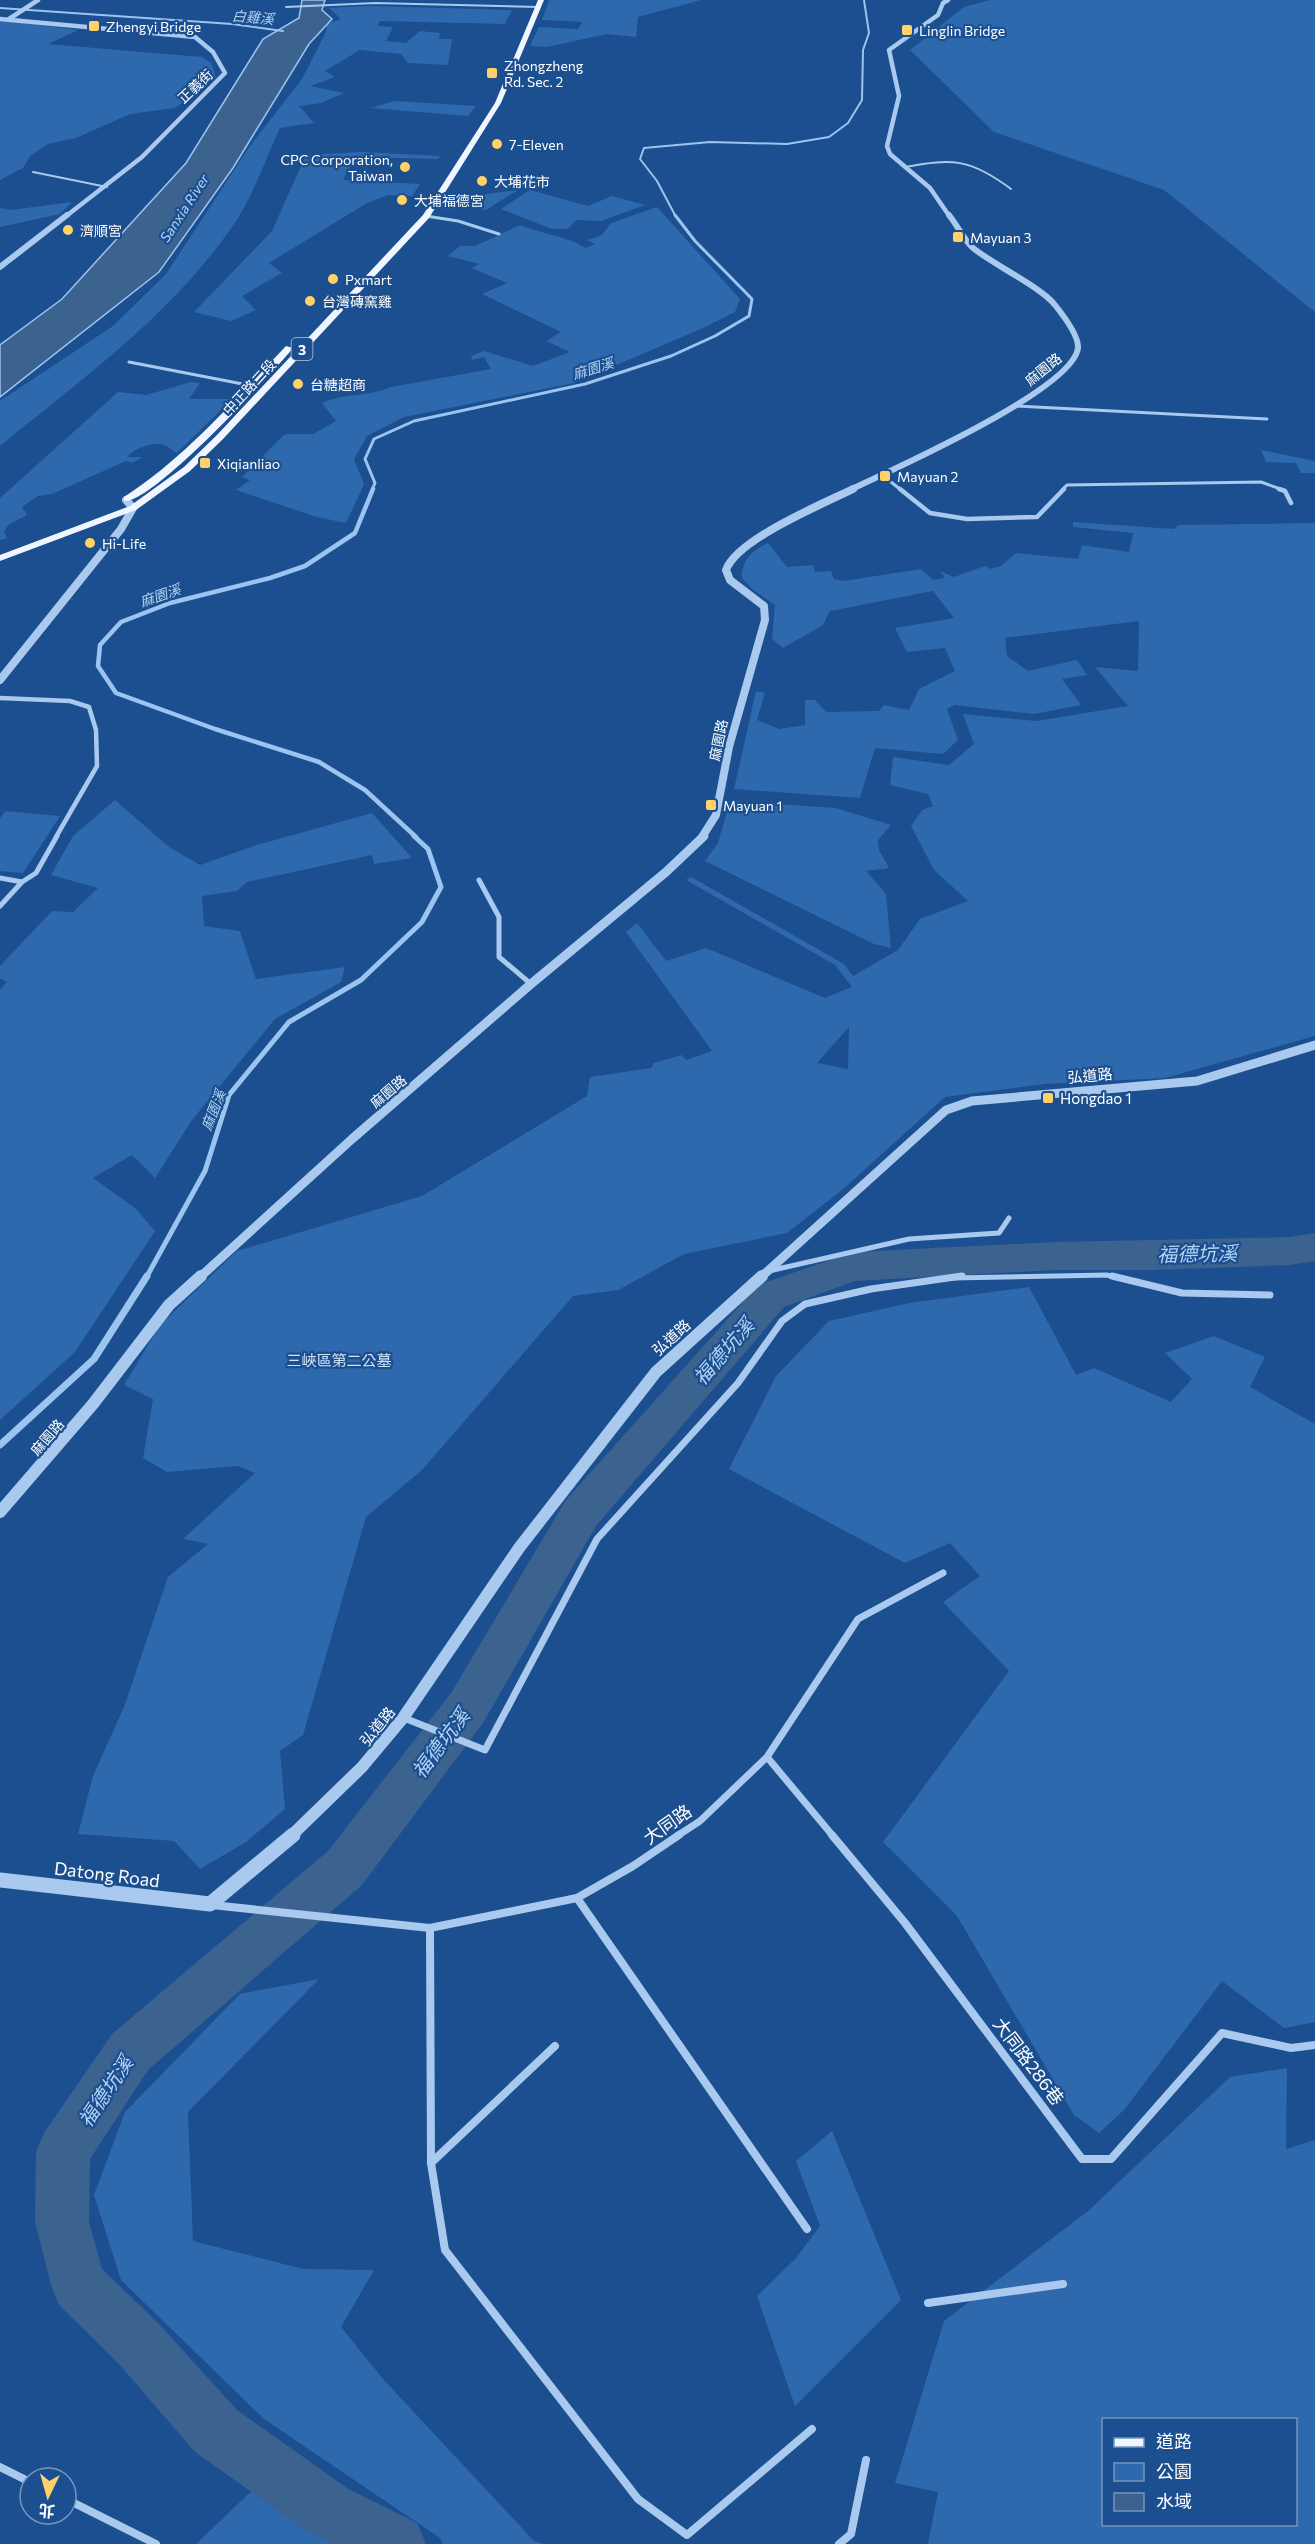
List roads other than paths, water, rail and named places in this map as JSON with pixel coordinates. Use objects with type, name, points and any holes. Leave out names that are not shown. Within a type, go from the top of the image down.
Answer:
[{"type":"main road","name":"中正路二段","points":[[116,504],[145,489],[194,448],[415,216],[488,102],[533,5],[541,0]]},
{"type":"main road","name":"中正路二段","points":[[0,558],[133,508],[187,469],[220,437],[426,216],[498,103],[533,5]]},
{"type":"main road","points":[[0,548],[83,516]]},
{"type":"street","points":[[0,19],[9,19],[38,0]]},
{"type":"street","name":"麻園路","points":[[0,1512],[93,1404],[169,1305],[352,1139],[451,1056],[531,984],[693,849],[706,834],[716,815],[729,747],[765,620],[764,606],[730,580],[726,570],[729,562],[762,535],[1016,406],[1066,370],[1080,348],[1054,303],[972,247],[930,188],[890,154],[887,146],[899,96],[889,50],[938,15],[946,2]]},
{"type":"street","points":[[286,7],[365,4],[533,5]]},
{"type":"street","name":"正義街","points":[[0,267],[142,157],[190,107],[223,78],[222,65],[204,42],[186,35],[87,28],[9,19]]},
{"type":"street","points":[[905,167],[960,159],[988,171],[1011,189]]},
{"type":"street","points":[[33,172],[106,187]]},
{"type":"street","points":[[426,216],[458,221],[499,234]]},
{"type":"street","points":[[129,362],[253,386]]},
{"type":"street","points":[[1016,406],[1267,419]]},
{"type":"street","points":[[881,474],[930,513],[967,519],[1037,517],[1067,485],[1261,482],[1285,491],[1291,503]]},
{"type":"street","points":[[0,680],[121,529],[133,508],[126,500]]},
{"type":"street","points":[[0,698],[70,701],[90,707],[96,730],[97,766],[36,873],[22,882],[0,906]]},
{"type":"street","points":[[0,878],[22,882]]},
{"type":"street","points":[[479,880],[499,917],[499,957],[531,984]]},
{"type":"street","name":"弘道路","points":[[210,1904],[294,1834],[362,1767],[403,1718],[519,1548],[656,1372],[945,1110],[972,1101],[1197,1080],[1315,1046]]},
{"type":"street","points":[[766,1272],[909,1239],[999,1233],[1009,1218]]},
{"type":"street","points":[[403,1718],[485,1750],[597,1539],[738,1383],[782,1322],[805,1304],[871,1289],[964,1276],[1107,1275],[1182,1293],[1270,1295]]},
{"type":"street","name":"大同路","points":[[210,1904],[430,1928],[577,1898],[633,1866],[700,1821],[767,1757],[858,1619],[943,1573]]},
{"type":"street","name":"大同路286巷","points":[[767,1757],[905,1923],[1082,2159],[1111,2158],[1222,2034],[1291,2048],[1315,2045]]},
{"type":"street","name":"Datong Road","points":[[0,1880],[210,1904]]},
{"type":"street","points":[[577,1898],[807,2229]]},
{"type":"street","points":[[430,1928],[430,2163],[445,2250],[638,2499],[687,2535],[812,2429]]},
{"type":"street","points":[[430,2163],[555,2046]]},
{"type":"street","points":[[928,2303],[1063,2284]]},
{"type":"street","points":[[839,2544],[851,2534],[866,2460]]},
{"type":"street","points":[[0,2467],[18,2476]]},
{"type":"street","points":[[78,2505],[156,2544]]},
{"type":"water","name":"Sanxia River","points":[[302,0],[325,0],[322,10],[332,19],[309,44],[233,168],[159,272],[0,397],[0,345],[62,299],[186,163],[263,39],[299,18]]},
{"type":"waterway","name":"麻園溪","points":[[676,217],[657,181],[640,159],[644,148],[710,142],[787,144],[829,137],[848,123],[862,100],[863,50],[869,33],[864,0]]},
{"type":"waterway","name":"白雞溪","points":[[0,8],[232,24],[283,31]]},
{"type":"waterway","name":"麻園溪","points":[[372,490],[375,483],[365,459],[374,439],[414,421],[585,384],[671,356],[715,336],[749,316],[752,299],[695,241],[675,215]]},
{"type":"waterway","name":"麻園溪","points":[[373,489],[355,533],[305,566],[270,578],[170,603],[121,622],[100,645],[98,666],[116,693],[215,729],[319,762],[365,790],[416,837]]},
{"type":"waterway","name":"麻園溪","points":[[146,1278],[205,1171],[229,1095],[289,1022],[361,980],[422,922],[441,887],[428,849],[414,836]]},
{"type":"waterway","name":"福德坑溪","points":[[396,2544],[326,2509],[216,2431],[139,2344],[79,2285],[62,2222],[63,2152],[130,2052],[345,1868],[467,1708],[581,1513],[771,1296],[853,1267],[1055,1256],[1155,1256],[1290,1251],[1315,1247]]},
{"type":"waterway","name":"麻園溪","points":[[0,1445],[94,1359],[147,1276]]},
{"type":"place","name":"Zhengyi Bridge","points":[[94,26]]},
{"type":"place","name":"Linglin Bridge","points":[[907,30]]},
{"type":"place","name":"Zhongzheng Rd. Sec. 2","points":[[492,73]]},
{"type":"place","name":"7-Eleven","points":[[497,144]]},
{"type":"place","name":"CPC Corporation, Taiwan","points":[[405,167]]},
{"type":"place","name":"大埔花市","points":[[482,181]]},
{"type":"place","name":"大埔福德宮","points":[[402,200]]},
{"type":"place","name":"濟順宮","points":[[68,230]]},
{"type":"place","name":"Mayuan 3","points":[[958,237]]},
{"type":"place","name":"Pxmart","points":[[333,279]]},
{"type":"place","name":"台灣磚窯雞","points":[[310,301]]},
{"type":"place","name":"台糖超商","points":[[298,384]]},
{"type":"place","name":"Xiqianliao","points":[[205,463]]},
{"type":"place","name":"Mayuan 2","points":[[885,476]]},
{"type":"place","name":"Hi-Life","points":[[90,543]]},
{"type":"place","name":"Mayuan 1","points":[[711,805]]},
{"type":"place","name":"Hongdao 1","points":[[1048,1098]]},
{"type":"park label","name":"三峽區第二公墓","points":[[339,1360]]}]
